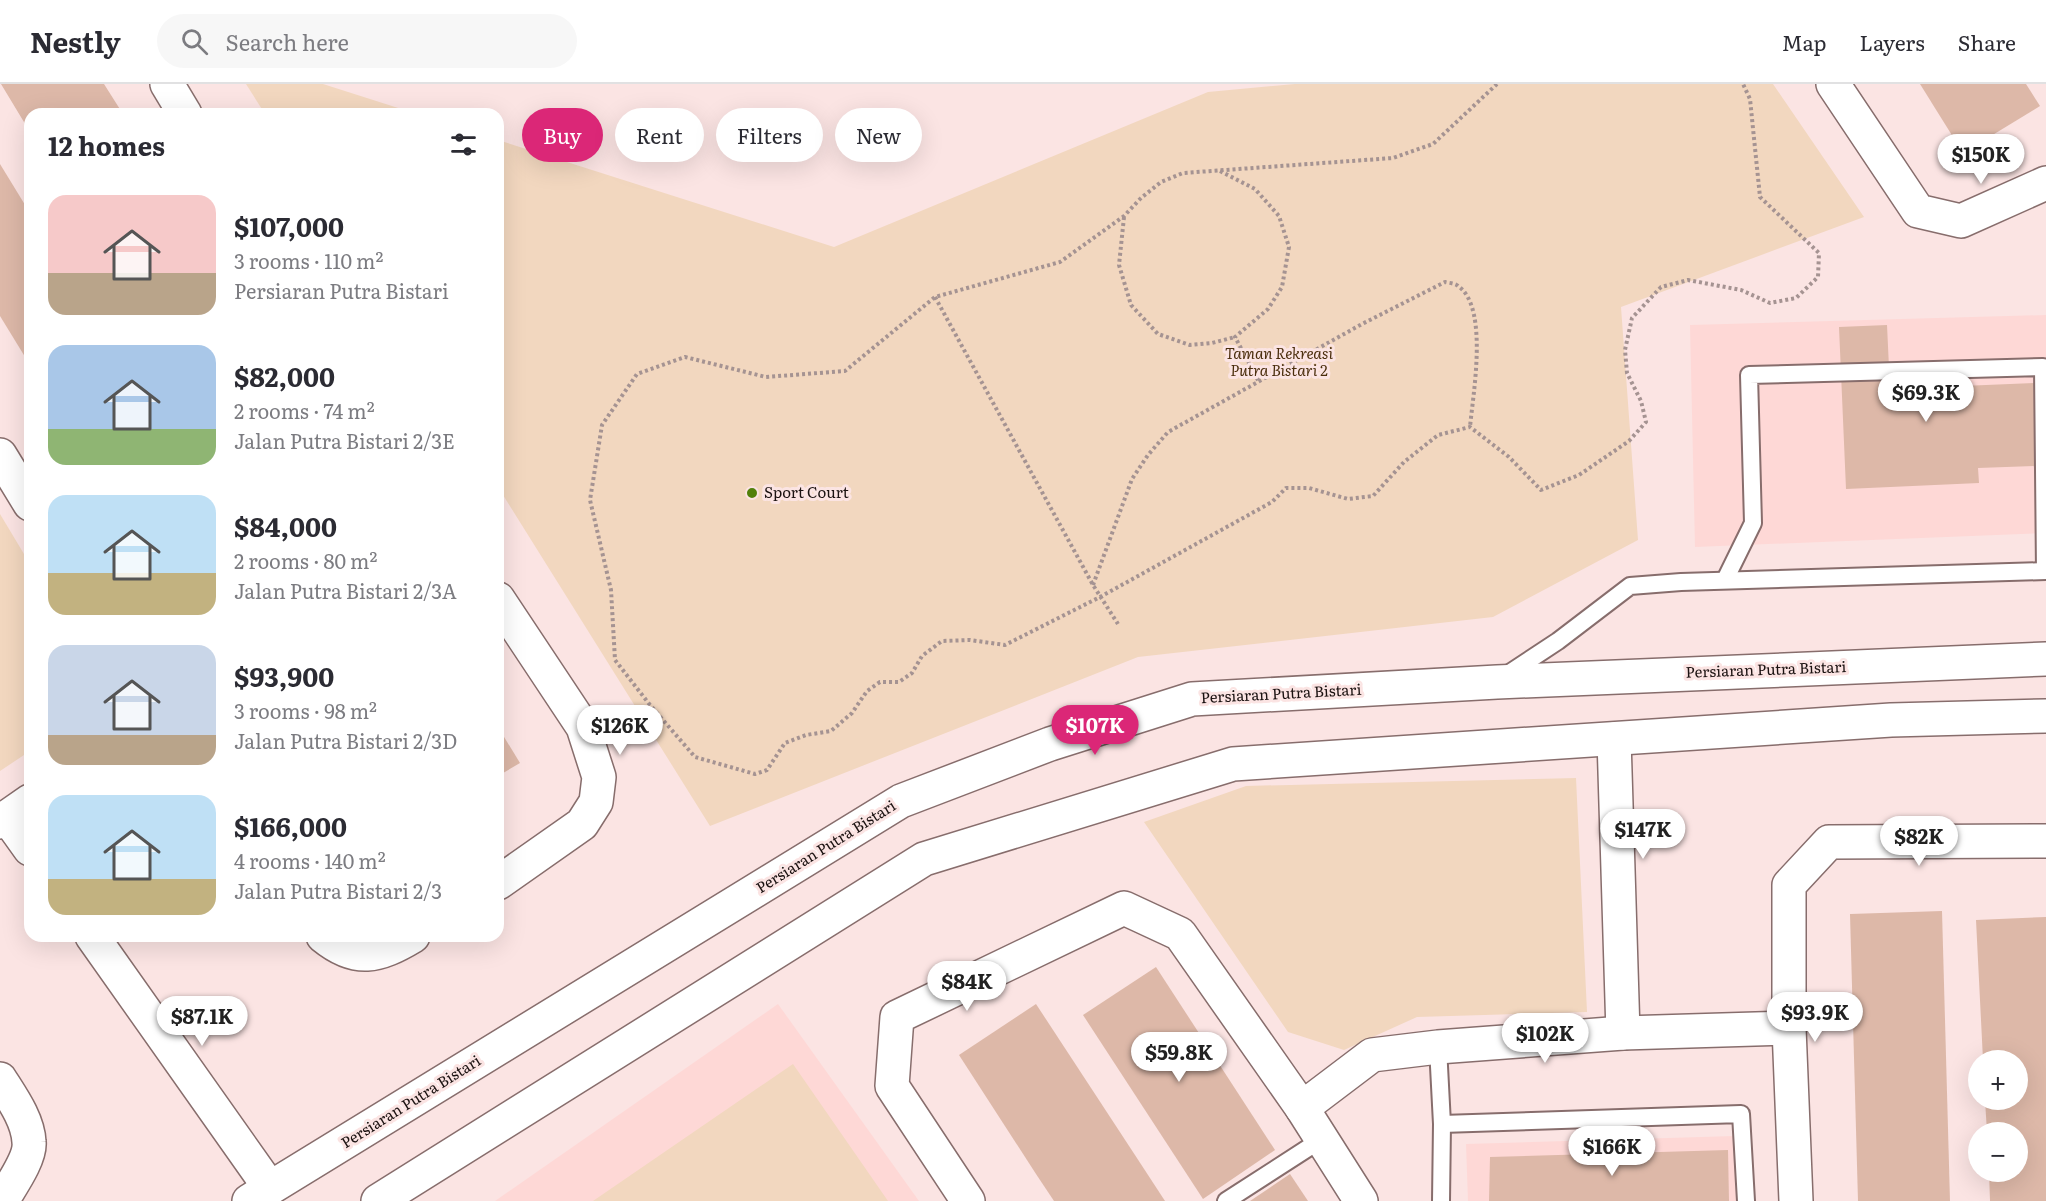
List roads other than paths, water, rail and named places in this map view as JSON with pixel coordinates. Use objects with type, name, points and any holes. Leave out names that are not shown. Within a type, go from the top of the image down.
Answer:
[{"type":"main road","points":[[167,84],[181,108]]},
{"type":"main road","points":[[1833,84],[1918,211],[1961,221],[2046,183]]},
{"type":"main road","points":[[504,608],[583,727],[599,777],[596,802],[582,824],[504,879]]},
{"type":"main road","points":[[1994,660],[2046,650]]},
{"type":"main road","name":"Persiaran Putra Bistari","points":[[260,1195],[901,801],[1050,744],[1192,699],[1497,682],[2046,659]]},
{"type":"main road","points":[[378,1201],[924,859],[1233,764],[1891,720],[2046,716]]},
{"type":"main road","points":[[1614,739],[1623,1033]]},
{"type":"main road","points":[[12,813],[24,837]]},
{"type":"main road","points":[[1796,1201],[1789,1028],[1789,885],[1829,842],[2046,841]]},
{"type":"main road","points":[[968,1201],[892,1086],[897,1017],[1124,908],[1180,934],[1302,1108],[1361,1201]]},
{"type":"main road","points":[[96,942],[260,1195]]},
{"type":"main road","points":[[330,942],[336,947],[362,956],[394,948],[404,942]]},
{"type":"main road","points":[[1302,1108],[1372,1055],[1438,1047],[1623,1033],[1789,1028]]},
{"type":"main road","points":[[0,1079],[15,1102],[30,1144],[23,1163],[2,1201]]},
{"type":"lane","points":[[1497,682],[1558,641],[1630,586],[1725,580],[2045,571],[2043,367],[1749,375],[1753,523],[1725,580]]},
{"type":"lane","points":[[1438,1047],[1442,1124],[1441,1201]]},
{"type":"lane","points":[[1442,1124],[1741,1114],[1746,1201]]},
{"type":"lane","points":[[1226,1201],[1322,1139]]},
{"type":"place","name":"Sport Court","points":[[752,493]]},
{"type":"park label","name":"Taman Rekreasi Putra Bistari 2","points":[[1279,362]]}]
